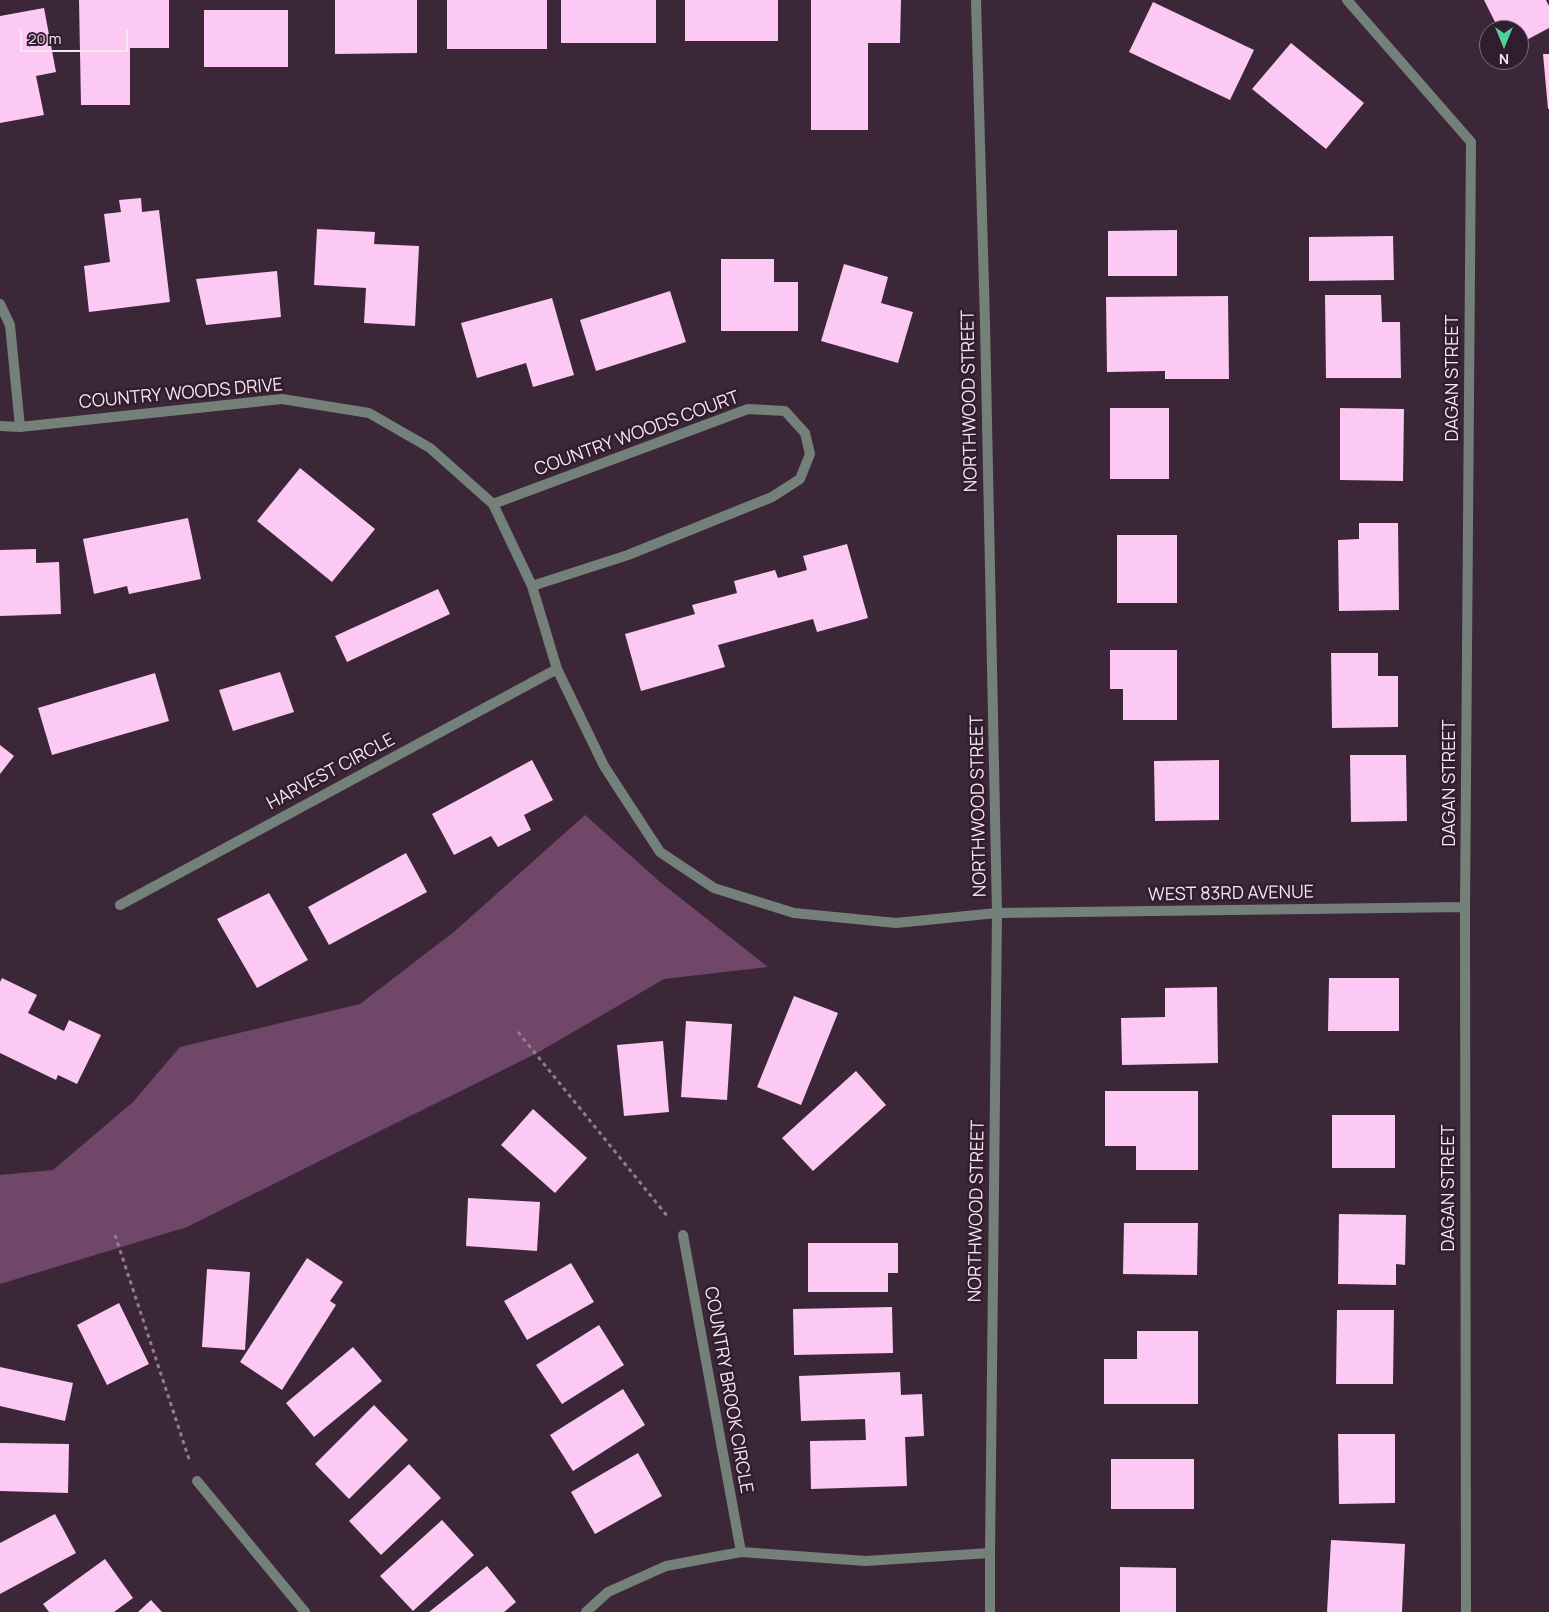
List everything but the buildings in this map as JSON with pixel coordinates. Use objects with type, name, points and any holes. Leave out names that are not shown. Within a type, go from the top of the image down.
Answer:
[{"type":"street","name":"NORTHWOOD STREET","points":[[976,0],[986,342],[997,913],[990,1612]]},
{"type":"street","name":"DAGAN STREET","points":[[1347,0],[1471,142],[1465,907],[1466,1612]]},
{"type":"street","points":[[0,304],[10,325],[20,427]]},
{"type":"street","name":"COUNTRY WOODS DRIVE","points":[[0,426],[20,427],[198,406],[282,399],[369,413],[430,448],[493,504],[532,586],[557,669],[604,766],[660,852],[714,888],[794,913],[896,923],[997,913]]},
{"type":"street","name":"COUNTRY WOODS COURT","points":[[493,504],[748,409],[785,410],[805,433],[810,454],[800,479],[772,497],[628,555],[532,586]]},
{"type":"street","name":"HARVEST CIRCLE","points":[[120,905],[557,669]]},
{"type":"street","name":"WEST 83RD AVENUE","points":[[997,913],[1465,907]]},
{"type":"street","name":"COUNTRY BROOK CIRCLE","points":[[683,1235],[741,1552]]},
{"type":"street","points":[[197,1481],[305,1612]]},
{"type":"street","points":[[586,1612],[608,1592],[666,1566],[741,1552],[866,1561],[990,1553]]},
{"type":"path","points":[[518,1032],[683,1235]]},
{"type":"path","points":[[115,1235],[197,1481]]},
{"type":"shaded area","points":[[585,815],[660,882],[768,967],[664,979],[537,1053],[187,1227],[0,1284],[0,1175],[53,1170],[133,1102],[180,1047],[360,1004],[455,931]]}]
